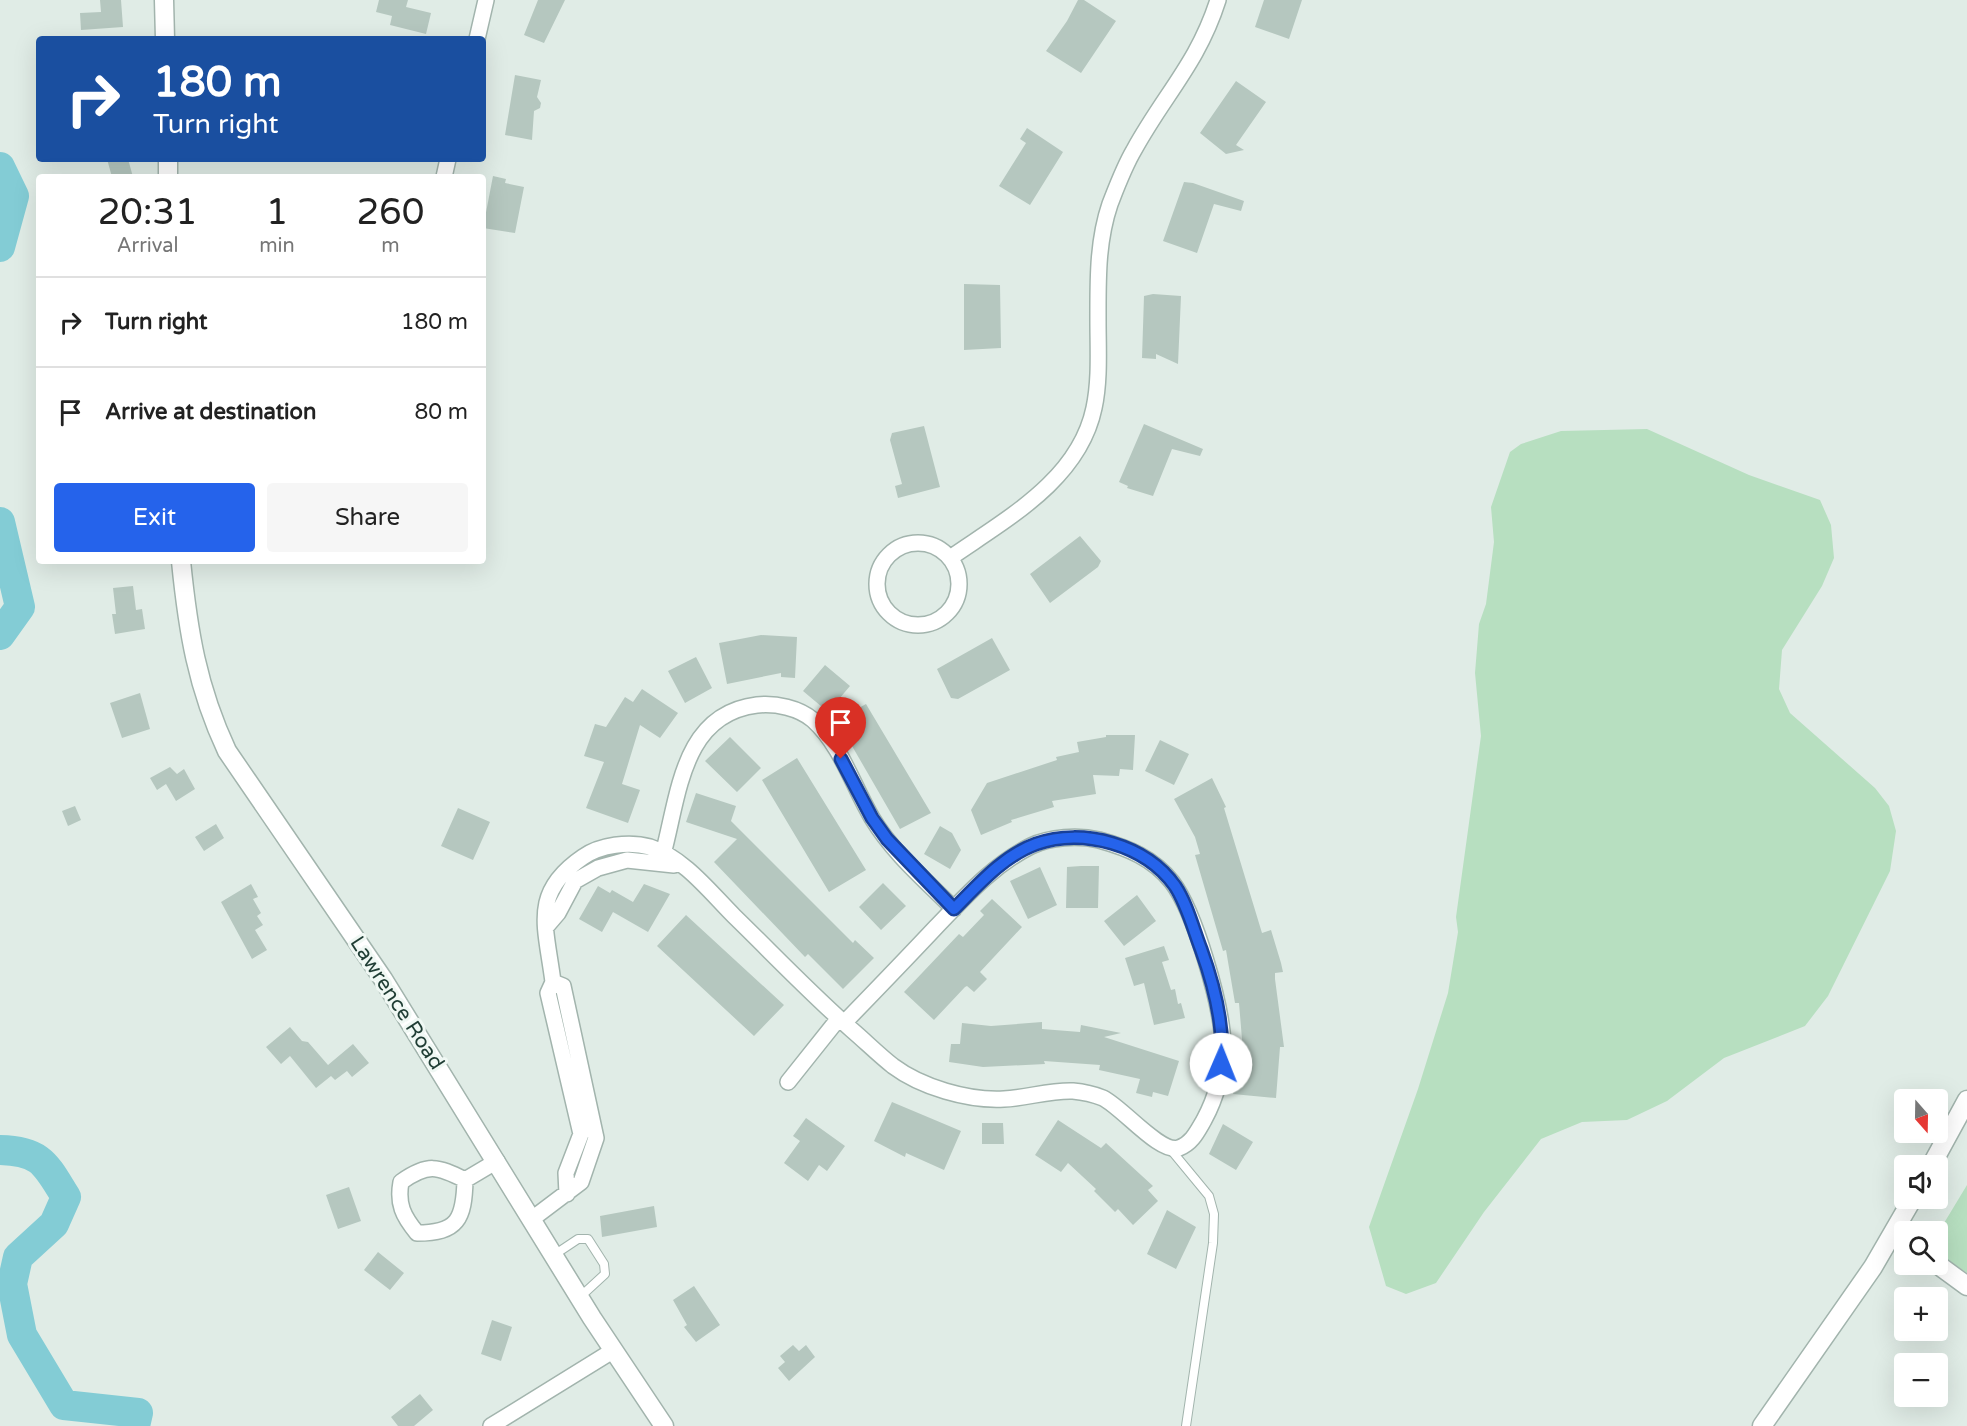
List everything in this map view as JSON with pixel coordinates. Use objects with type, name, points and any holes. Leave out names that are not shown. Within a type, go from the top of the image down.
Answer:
[{"type":"street","points":[[164,0],[165,36]]},
{"type":"street","points":[[478,36],[486,0]]},
{"type":"street","points":[[950,558],[1031,500],[1052,481],[1080,447],[1089,428],[1097,387],[1099,259],[1107,212],[1133,150],[1192,61],[1218,0]]},
{"type":"street","points":[[919,543],[937,548],[950,558],[956,567],[959,586],[955,602],[945,615],[930,623],[914,625],[898,620],[885,609],[878,594],[878,575],[881,566],[893,552],[900,547],[919,543]]},
{"type":"street","name":"Lawrence Road","points":[[181,564],[189,640],[198,679],[210,716],[227,751],[382,979],[580,1297],[664,1426]]},
{"type":"street","points":[[663,854],[691,752],[699,736],[711,724],[744,707],[780,706],[798,711],[812,719],[828,736],[872,818],[887,839],[954,909]]},
{"type":"street","points":[[532,1219],[581,1182],[596,1138],[563,986],[553,982],[544,902],[560,873],[589,853],[615,845],[651,848],[683,865],[842,1020],[895,1067],[923,1083],[965,1095],[1000,1100],[1066,1091],[1086,1092],[1106,1099],[1136,1121],[1160,1145],[1171,1150],[1182,1147],[1193,1139],[1208,1112],[1219,1083],[1223,1046],[1220,1018],[1204,957],[1185,905],[1175,886],[1162,871],[1146,858],[1123,846],[1092,838],[1060,838],[1035,844],[1012,857],[984,878],[842,1020],[788,1082]]},
{"type":"street","points":[[546,927],[558,913],[575,881],[598,868],[627,860],[683,865]]},
{"type":"street","points":[[1937,1155],[1967,1100]]},
{"type":"street","points":[[465,1180],[497,1161]]},
{"type":"street","points":[[442,1168],[465,1180],[465,1203],[457,1224],[439,1233],[417,1233],[406,1221],[398,1200],[401,1182],[420,1169],[442,1168]]},
{"type":"street","points":[[1762,1426],[1894,1245]]},
{"type":"street","points":[[1948,1272],[1967,1286]]},
{"type":"street","points":[[491,1426],[614,1350]]},
{"type":"lane","points":[[1171,1150],[1209,1196],[1214,1214],[1213,1243],[1186,1426]]},
{"type":"lane","points":[[554,1255],[578,1239],[588,1239],[604,1264],[605,1274],[580,1297]]},
{"type":"green space","points":[[1647,429],[1749,475],[1820,500],[1831,525],[1834,558],[1822,586],[1782,650],[1779,689],[1790,713],[1875,788],[1889,806],[1896,831],[1890,871],[1828,996],[1805,1026],[1724,1058],[1667,1101],[1627,1120],[1582,1122],[1541,1139],[1484,1212],[1436,1283],[1406,1294],[1386,1286],[1369,1227],[1418,1089],[1448,993],[1458,932],[1456,917],[1481,736],[1475,673],[1479,624],[1486,604],[1494,542],[1491,507],[1510,452],[1521,444],[1561,431]]},
{"type":"green space","points":[[1967,1185],[1967,1273],[1948,1260],[1948,1221],[1945,1221]]},
{"type":"building","points":[[100,0],[121,0],[123,27],[81,30],[80,13],[101,12]]},
{"type":"building","points":[[379,0],[408,0],[406,7],[431,13],[426,34],[390,25],[392,16],[376,12]]},
{"type":"building","points":[[538,0],[565,0],[544,43],[524,35]]},
{"type":"building","points":[[1078,0],[1084,0],[1116,21],[1081,73],[1046,51],[1067,21]]},
{"type":"building","points":[[1264,0],[1302,0],[1289,39],[1255,27]]},
{"type":"building","points":[[515,75],[541,80],[537,97],[541,103],[540,108],[534,111],[532,140],[505,135]]},
{"type":"building","points":[[1236,81],[1266,102],[1236,145],[1244,150],[1226,154],[1200,133]]},
{"type":"building","points":[[1027,128],[1063,152],[1030,205],[999,186],[1026,143],[1020,139]]},
{"type":"building","points":[[108,162],[129,162],[132,174],[111,174]]},
{"type":"building","points":[[493,176],[506,179],[505,183],[524,187],[515,233],[486,228],[486,212]]},
{"type":"building","points":[[1184,182],[1244,201],[1241,211],[1214,204],[1197,253],[1163,241]]},
{"type":"building","points":[[964,284],[1000,285],[1001,348],[964,350]]},
{"type":"building","points":[[1153,294],[1181,296],[1178,364],[1156,354],[1156,359],[1142,358],[1144,296]]},
{"type":"building","points":[[1144,424],[1203,449],[1200,456],[1172,449],[1153,496],[1127,488],[1128,486],[1119,482]]},
{"type":"building","points":[[924,426],[940,487],[898,498],[895,486],[902,484],[890,440],[892,433]]},
{"type":"building","points":[[1080,536],[1101,561],[1098,567],[1050,603],[1030,574]]},
{"type":"building","points":[[133,586],[136,610],[142,609],[145,629],[115,634],[112,614],[116,614],[113,588]]},
{"type":"building","points":[[761,635],[797,637],[795,678],[781,677],[781,673],[727,684],[719,643]]},
{"type":"building","points":[[992,638],[1010,670],[958,699],[951,698],[937,669]]},
{"type":"building","points":[[696,657],[712,688],[685,703],[668,671]]},
{"type":"building","points":[[825,665],[850,686],[828,712],[803,691]]},
{"type":"building","points":[[642,689],[678,713],[660,738],[640,725],[622,784],[640,790],[628,823],[586,808],[604,762],[584,756],[595,724],[606,727],[625,697],[633,702]]},
{"type":"building","points":[[140,693],[150,729],[122,738],[110,703]]},
{"type":"building","points":[[866,704],[931,813],[900,829],[837,720]]},
{"type":"building","points":[[1106,735],[1135,735],[1133,770],[1120,769],[1119,776],[1093,775],[1096,794],[1052,801],[1054,807],[1011,820],[1012,822],[981,835],[971,810],[987,783],[1057,760],[1056,757],[1079,752],[1077,742],[1106,737]]},
{"type":"building","points":[[730,737],[761,768],[737,792],[705,761]]},
{"type":"building","points":[[1160,740],[1189,754],[1174,785],[1145,771]]},
{"type":"building","points":[[797,758],[866,870],[829,892],[762,780]]},
{"type":"building","points":[[170,767],[177,774],[184,769],[195,789],[176,801],[166,784],[157,790],[150,778]]},
{"type":"building","points":[[1212,778],[1226,807],[1224,808],[1262,933],[1271,930],[1283,972],[1275,973],[1284,1047],[1280,1047],[1276,1098],[1233,1094],[1237,1062],[1244,1063],[1239,1003],[1235,1003],[1226,950],[1223,951],[1195,855],[1200,854],[1195,837],[1174,799]]},
{"type":"building","points":[[696,793],[736,806],[731,821],[853,943],[855,940],[874,958],[843,989],[808,954],[805,957],[714,862],[737,839],[686,822]]},
{"type":"building","points":[[75,806],[81,820],[68,826],[62,811]]},
{"type":"building","points":[[458,808],[490,822],[473,860],[441,846]]},
{"type":"building","points":[[216,824],[224,838],[204,851],[195,837]]},
{"type":"building","points":[[940,826],[952,833],[961,850],[950,869],[924,854]]},
{"type":"building","points":[[1099,866],[1098,908],[1066,908],[1067,867]]},
{"type":"building","points":[[1040,867],[1057,905],[1028,919],[1010,881]]},
{"type":"building","points":[[883,883],[906,906],[881,930],[859,907]]},
{"type":"building","points":[[251,884],[258,897],[253,899],[261,913],[257,916],[263,925],[255,930],[267,950],[252,959],[221,902]]},
{"type":"building","points":[[644,884],[670,894],[648,932],[613,912],[602,932],[579,919],[598,886],[610,893],[612,890],[633,902]]},
{"type":"building","points":[[1137,895],[1156,921],[1124,946],[1104,921]]},
{"type":"building","points":[[992,899],[1022,927],[980,972],[987,979],[974,992],[967,986],[965,987],[934,1020],[904,992],[959,934],[963,937],[984,915],[980,911]]},
{"type":"building","points":[[686,915],[784,1005],[754,1036],[657,946]]},
{"type":"building","points":[[1164,946],[1169,960],[1162,962],[1171,990],[1175,989],[1178,1004],[1181,1003],[1185,1018],[1154,1025],[1144,983],[1134,986],[1125,958]]},
{"type":"building","points":[[1042,1022],[1042,1029],[1080,1032],[1081,1025],[1121,1033],[1104,1037],[1179,1061],[1168,1096],[1153,1092],[1152,1097],[1136,1093],[1140,1079],[1099,1070],[1100,1065],[1044,1061],[1045,1064],[983,1067],[949,1062],[951,1044],[960,1044],[962,1023],[991,1026]]},
{"type":"building","points":[[290,1027],[302,1041],[308,1042],[328,1065],[353,1044],[369,1063],[352,1077],[347,1071],[335,1080],[331,1076],[316,1088],[290,1056],[281,1064],[266,1047]]},
{"type":"building","points":[[892,1102],[961,1131],[944,1170],[906,1153],[905,1157],[874,1141]]},
{"type":"building","points":[[806,1118],[845,1146],[827,1171],[819,1165],[808,1181],[784,1163],[800,1141],[793,1136]]},
{"type":"building","points":[[1058,1120],[1101,1148],[1106,1143],[1153,1186],[1148,1190],[1158,1201],[1133,1225],[1118,1209],[1115,1212],[1094,1191],[1096,1189],[1068,1163],[1061,1172],[1035,1155]]},
{"type":"building","points":[[982,1123],[1003,1123],[1004,1144],[982,1144]]},
{"type":"building","points":[[1223,1124],[1253,1142],[1236,1170],[1209,1154]]},
{"type":"building","points":[[349,1187],[361,1221],[338,1229],[326,1195]]},
{"type":"building","points":[[654,1206],[657,1227],[602,1237],[600,1216]]},
{"type":"building","points":[[1167,1210],[1196,1227],[1176,1269],[1147,1254]]},
{"type":"building","points":[[378,1252],[404,1273],[390,1290],[364,1270]]},
{"type":"building","points":[[694,1286],[720,1325],[696,1342],[684,1327],[687,1325],[673,1300]]},
{"type":"building","points":[[492,1320],[512,1327],[501,1361],[481,1354]]},
{"type":"building","points":[[793,1345],[799,1351],[806,1345],[815,1357],[789,1381],[778,1368],[785,1362],[780,1356]]},
{"type":"building","points":[[420,1394],[433,1410],[414,1426],[398,1426],[391,1417]]},
{"type":"waterway","points":[[0,167],[14,196],[0,247]]},
{"type":"waterway","points":[[0,522],[20,607],[0,635]]},
{"type":"waterway","points":[[0,1150],[25,1153],[34,1157],[47,1168],[66,1197],[54,1224],[18,1257],[12,1284],[22,1335],[64,1405],[138,1413],[135,1426]]},
{"type":"route","points":[[841,759],[872,818],[887,839],[907,863],[954,909],[984,878],[1012,857],[1035,844],[1060,838],[1092,838],[1123,846],[1146,858],[1175,886],[1198,940],[1220,1018],[1223,1046],[1221,1064]]}]
